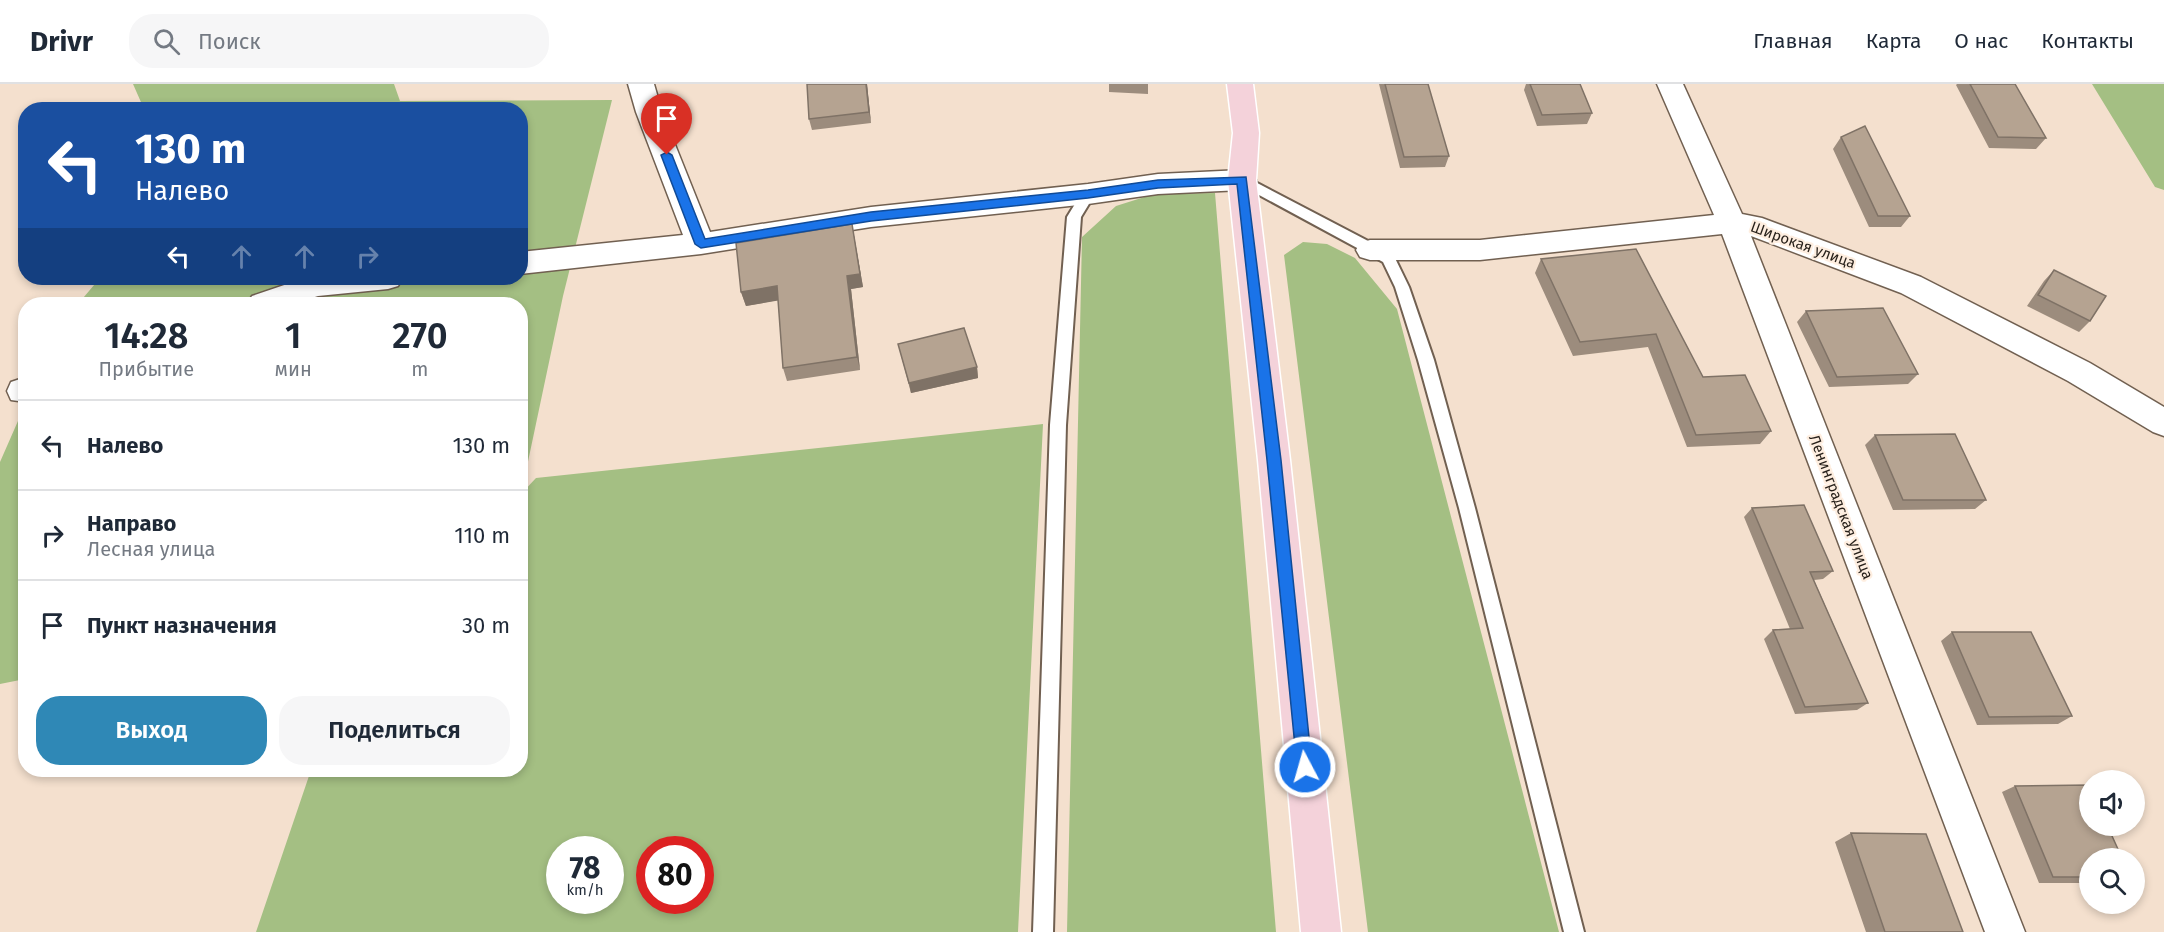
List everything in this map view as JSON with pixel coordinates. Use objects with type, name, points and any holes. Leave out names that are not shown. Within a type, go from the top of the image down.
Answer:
[{"type":"highway","points":[[1240,84],[1246,133],[1242,180],[1274,460],[1321,932]]},
{"type":"street","points":[[641,84],[701,244]]},
{"type":"street","name":"Ленинградская улица","points":[[1670,84],[1732,223],[2005,932]]},
{"type":"street","points":[[528,262],[701,244],[871,217],[1088,194],[1158,184],[1242,180]]},
{"type":"street","name":"Широкая улица","points":[[1370,250],[1480,250],[1732,223],[1752,225],[1911,285],[2079,372],[2164,423]]},
{"type":"street","points":[[282,297],[316,285]]},
{"type":"lane","points":[[1242,180],[1388,258],[1409,305],[1467,508],[1574,932]]},
{"type":"lane","points":[[1043,932],[1059,426],[1074,218],[1088,194]]},
{"type":"green space","points":[[133,84],[394,84],[400,101],[612,100],[563,296],[528,462],[528,297],[84,297],[94,285],[528,285],[528,102],[141,102]]},
{"type":"green space","points":[[2092,84],[2164,84],[2164,190],[2155,187]]},
{"type":"green space","points":[[1215,193],[1276,932],[1067,932],[1082,237],[1116,206],[1154,194]]},
{"type":"green space","points":[[1303,242],[1327,244],[1355,258],[1397,309],[1559,932],[1368,932],[1284,255]]},
{"type":"green space","points":[[18,421],[18,680],[0,684],[0,462]]},
{"type":"green space","points":[[1043,424],[1018,932],[256,932],[309,777],[528,777],[528,487],[536,478]]},
{"type":"building","points":[[807,84],[866,84],[869,112],[809,119]]},
{"type":"building","points":[[1385,84],[1428,84],[1449,156],[1404,157]]},
{"type":"building","points":[[1530,84],[1580,84],[1592,113],[1542,115]]},
{"type":"building","points":[[1970,84],[2015,84],[2046,138],[1998,137]]},
{"type":"building","points":[[1865,126],[1910,216],[1878,216],[1841,137]]},
{"type":"building","points":[[852,224],[860,274],[847,276],[857,357],[783,368],[777,286],[741,292],[736,243]]},
{"type":"building","points":[[1636,249],[1703,377],[1745,375],[1771,431],[1696,435],[1656,334],[1580,342],[1541,259]]},
{"type":"building","points":[[2054,270],[2106,296],[2090,321],[2038,295]]},
{"type":"building","points":[[1883,308],[1918,374],[1837,377],[1806,311]]},
{"type":"building","points":[[964,328],[977,367],[909,383],[898,344]]},
{"type":"building","points":[[1955,434],[1986,500],[1903,500],[1875,435]]},
{"type":"building","points":[[1804,505],[1833,571],[1810,572],[1868,703],[1805,707],[1773,630],[1803,628],[1752,508]]},
{"type":"building","points":[[1952,632],[2031,632],[2072,716],[1989,717]]},
{"type":"building","points":[[2079,785],[2079,836],[2112,836],[2117,848],[2079,848],[2079,877],[2053,877],[2015,786]]},
{"type":"building","points":[[1851,833],[1926,834],[1963,932],[1885,932]]},
{"type":"route","points":[[667,155],[701,244],[871,217],[1088,194],[1158,184],[1242,180],[1274,460],[1305,767]]}]
